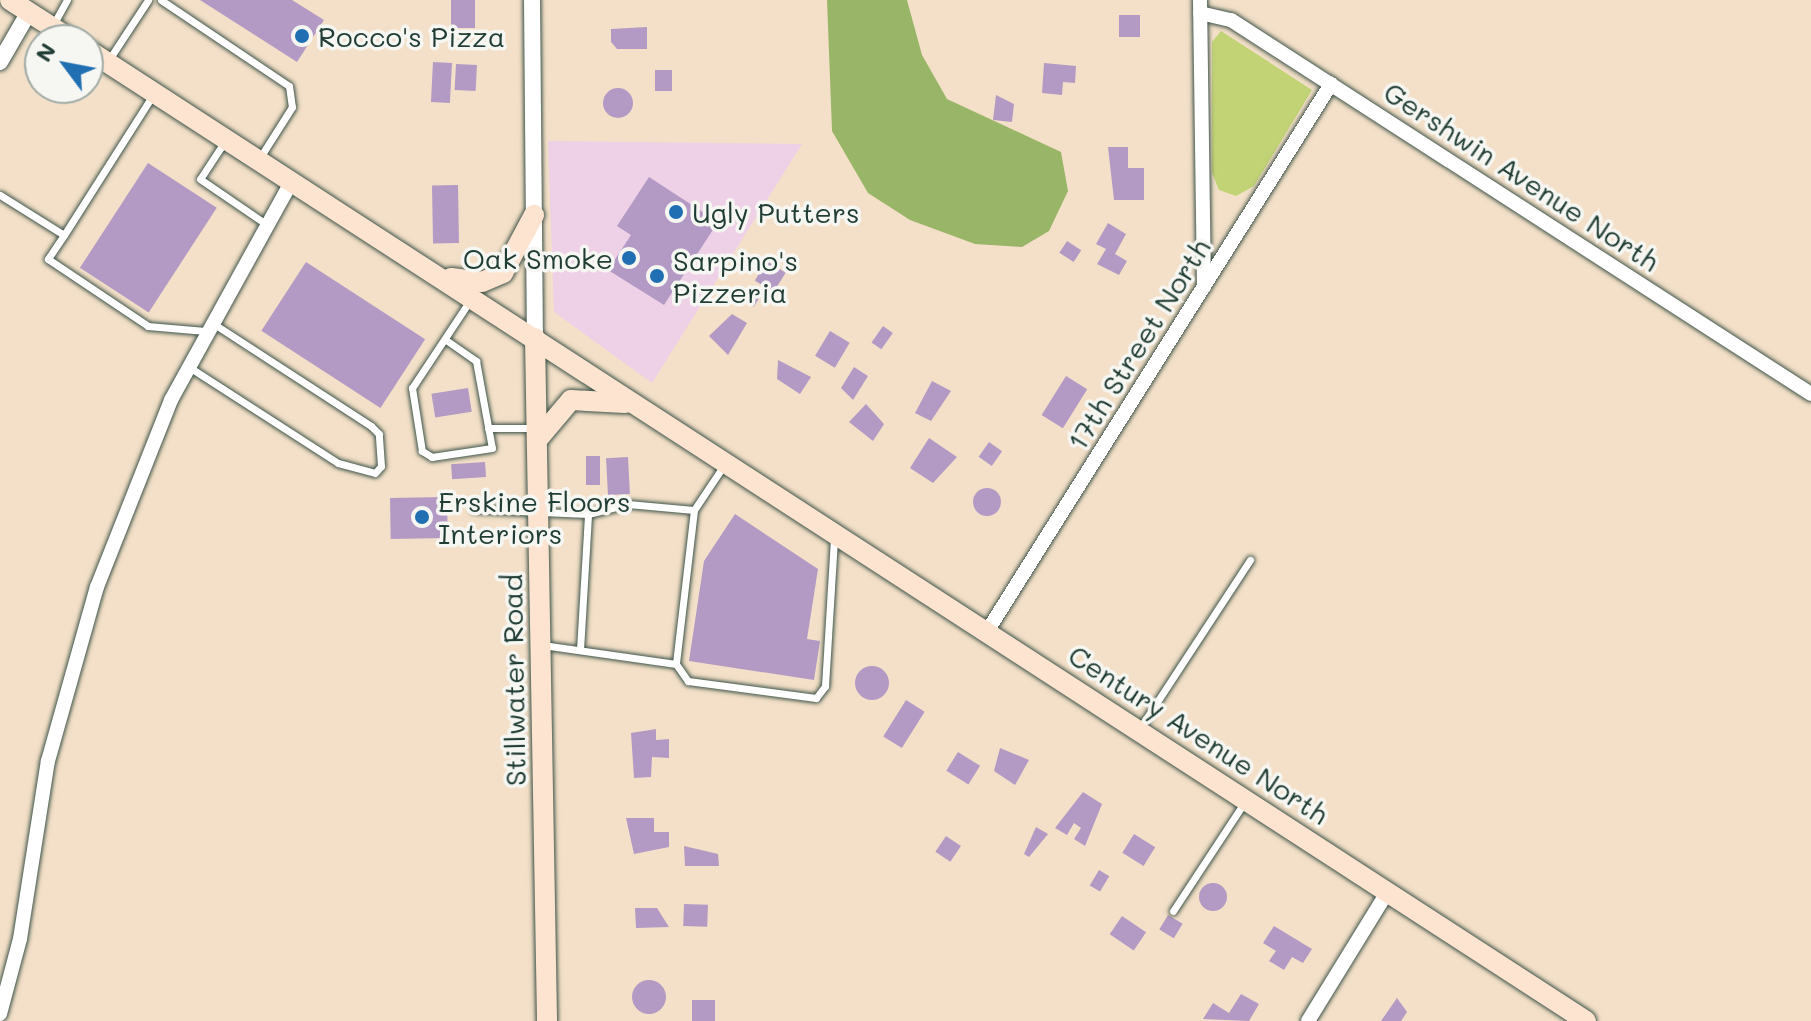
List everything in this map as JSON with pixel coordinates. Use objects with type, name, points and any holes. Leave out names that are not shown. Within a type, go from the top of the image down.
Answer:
[{"type":"main road","points":[[10,0],[49,24]]},
{"type":"main road","points":[[104,61],[258,160]]},
{"type":"main road","name":"Century Avenue North","points":[[258,160],[1140,728],[1586,1021]]},
{"type":"main road","points":[[436,274],[493,279],[512,262],[534,215]]},
{"type":"main road","name":"Stillwater Road","points":[[535,338],[547,1021]]},
{"type":"main road","points":[[536,436],[553,414],[576,398],[645,409]]},
{"type":"street","points":[[532,0],[535,338]]},
{"type":"street","points":[[1200,7],[1204,288]]},
{"type":"street","name":"Gershwin Avenue North","points":[[1200,7],[1228,19],[1331,84],[1811,394]]},
{"type":"street","points":[[0,62],[29,12]]},
{"type":"street","name":"17th Street North","points":[[988,630],[1331,84]]},
{"type":"street","points":[[0,1014],[71,670],[140,470],[207,326],[292,181]]},
{"type":"street","points":[[1308,1021],[1388,891]]},
{"type":"lane","points":[[53,24],[67,0]]},
{"type":"lane","points":[[107,63],[148,0]]},
{"type":"lane","points":[[161,0],[289,86],[292,107],[258,160]]},
{"type":"lane","points":[[155,93],[48,259],[148,326],[207,326],[371,426],[379,434],[381,466],[375,473],[338,463],[188,366]]},
{"type":"lane","points":[[226,139],[200,179],[266,224]]},
{"type":"lane","points":[[0,195],[64,235]]},
{"type":"lane","points":[[446,340],[476,361],[492,448],[432,457],[422,451],[412,388],[473,298]]},
{"type":"lane","points":[[488,428],[536,436]]},
{"type":"lane","points":[[727,461],[694,510],[676,664],[688,681],[816,698],[825,686],[835,531]]},
{"type":"lane","points":[[474,509],[588,514],[628,504],[694,510]]},
{"type":"lane","points":[[580,650],[588,514]]},
{"type":"lane","points":[[1140,728],[1250,560]]},
{"type":"lane","points":[[540,645],[676,664]]},
{"type":"lane","points":[[1173,911],[1247,798]]},
{"type":"shaded area","points":[[548,141],[802,144],[652,383],[554,312]]},
{"type":"green space","points":[[827,0],[907,0],[922,55],[947,99],[1061,152],[1068,191],[1049,231],[1022,247],[975,244],[910,220],[868,193],[832,131]]},
{"type":"green space","points":[[1221,31],[1312,90],[1254,186],[1236,196],[1219,190],[1212,173],[1212,42]]},
{"type":"building","points":[[200,0],[292,0],[324,20],[297,62]]},
{"type":"building","points":[[451,0],[475,0],[475,28],[451,28]]},
{"type":"building","points":[[1119,15],[1140,15],[1140,37],[1119,37]]},
{"type":"building","points":[[647,27],[647,49],[617,49],[611,42],[611,29]]},
{"type":"building","points":[[433,62],[452,63],[450,103],[431,102]]},
{"type":"building","points":[[1044,63],[1076,66],[1075,83],[1063,82],[1062,95],[1042,93]]},
{"type":"building","points":[[456,64],[477,65],[476,91],[455,90]]},
{"type":"building","points":[[655,70],[672,70],[672,91],[655,91]]},
{"type":"building","points":[[618,88],[629,92],[633,103],[629,114],[618,118],[607,114],[603,103],[607,92]]},
{"type":"building","points":[[996,95],[1014,104],[1012,122],[993,120]]},
{"type":"building","points":[[1108,147],[1128,147],[1128,168],[1144,168],[1144,200],[1114,200]]},
{"type":"building","points":[[148,163],[217,208],[149,312],[80,268]]},
{"type":"building","points":[[649,177],[718,222],[664,305],[608,270],[631,235],[617,226]]},
{"type":"building","points":[[432,185],[458,185],[459,243],[433,243]]},
{"type":"building","points":[[1108,223],[1126,234],[1115,254],[1127,261],[1119,275],[1097,264],[1106,249],[1096,244]]},
{"type":"building","points":[[1067,241],[1081,250],[1074,262],[1059,253]]},
{"type":"building","points":[[767,261],[786,273],[773,292],[755,281]]},
{"type":"building","points":[[306,262],[425,339],[380,408],[261,331]]},
{"type":"building","points":[[749,286],[762,294],[754,307],[741,299]]},
{"type":"building","points":[[732,314],[747,323],[728,355],[709,336]]},
{"type":"building","points":[[883,326],[893,333],[881,349],[872,342]]},
{"type":"building","points":[[830,331],[850,343],[835,368],[815,356]]},
{"type":"building","points":[[778,360],[811,377],[800,394],[777,379]]},
{"type":"building","points":[[854,367],[868,376],[853,400],[841,388]]},
{"type":"building","points":[[1066,376],[1087,389],[1063,428],[1042,415]]},
{"type":"building","points":[[932,381],[951,391],[931,421],[915,413]]},
{"type":"building","points":[[468,388],[472,412],[435,417],[431,394]]},
{"type":"building","points":[[866,404],[884,424],[873,441],[849,422]]},
{"type":"building","points":[[929,438],[957,457],[933,483],[910,468]]},
{"type":"building","points":[[989,442],[1002,451],[992,466],[979,457]]},
{"type":"building","points":[[586,456],[600,456],[600,485],[586,485]]},
{"type":"building","points":[[628,457],[630,494],[608,495],[606,458]]},
{"type":"building","points":[[485,462],[486,477],[452,479],[451,464]]},
{"type":"building","points":[[987,488],[997,492],[1001,502],[997,512],[987,516],[977,512],[973,502],[977,492]]},
{"type":"building","name":"Erskine Floors Interiors","points":[[447,497],[448,538],[391,539],[390,498]]},
{"type":"building","points":[[735,514],[818,569],[807,639],[820,641],[814,680],[689,661],[704,561]]},
{"type":"building","points":[[872,666],[884,671],[889,683],[884,695],[872,700],[860,695],[855,683],[860,671]]},
{"type":"building","points":[[906,700],[925,712],[902,748],[883,736]]},
{"type":"building","points":[[656,729],[656,740],[669,739],[669,758],[652,757],[651,777],[634,778],[631,733]]},
{"type":"building","points":[[1000,748],[1029,760],[1015,785],[994,771]]},
{"type":"building","points":[[958,752],[980,766],[968,784],[946,771]]},
{"type":"building","points":[[1083,792],[1102,804],[1085,846],[1074,839],[1081,828],[1074,823],[1067,835],[1055,828]]},
{"type":"building","points":[[626,818],[654,818],[654,832],[669,832],[669,847],[634,854]]},
{"type":"building","points":[[1036,827],[1048,834],[1029,857],[1024,854]]},
{"type":"building","points":[[1134,834],[1155,847],[1144,866],[1122,853]]},
{"type":"building","points":[[946,836],[961,846],[950,862],[935,852]]},
{"type":"building","points":[[684,846],[718,854],[719,866],[685,866]]},
{"type":"building","points":[[1099,870],[1109,876],[1100,892],[1090,885]]},
{"type":"building","points":[[1213,883],[1223,887],[1227,897],[1223,907],[1213,911],[1203,907],[1199,897],[1203,887]]},
{"type":"building","points":[[684,904],[708,905],[707,927],[683,926]]},
{"type":"building","points":[[635,908],[657,908],[669,927],[636,928]]},
{"type":"building","points":[[1168,915],[1183,924],[1174,938],[1159,930]]},
{"type":"building","points":[[1122,916],[1146,932],[1134,950],[1110,934]]},
{"type":"building","points":[[1274,926],[1312,949],[1303,963],[1292,957],[1284,970],[1269,961],[1276,951],[1263,943]]},
{"type":"building","points":[[649,980],[661,985],[666,997],[661,1009],[649,1014],[637,1009],[632,997],[637,985]]},
{"type":"building","points":[[1241,994],[1259,1004],[1249,1021],[1203,1019],[1213,1003],[1229,1013]]},
{"type":"building","points":[[1397,998],[1407,1012],[1401,1021],[1381,1021]]},
{"type":"building","points":[[692,1000],[715,1000],[715,1021],[692,1021]]},
{"type":"place","name":"Rocco's Pizza","points":[[302,36]]},
{"type":"place","name":"Ugly Putters","points":[[676,212]]},
{"type":"place","name":"Oak Smoke","points":[[629,258]]},
{"type":"place","name":"Sarpino's Pizzeria","points":[[657,276]]},
{"type":"place","name":"Erskine Floors Interiors","points":[[422,517]]}]
